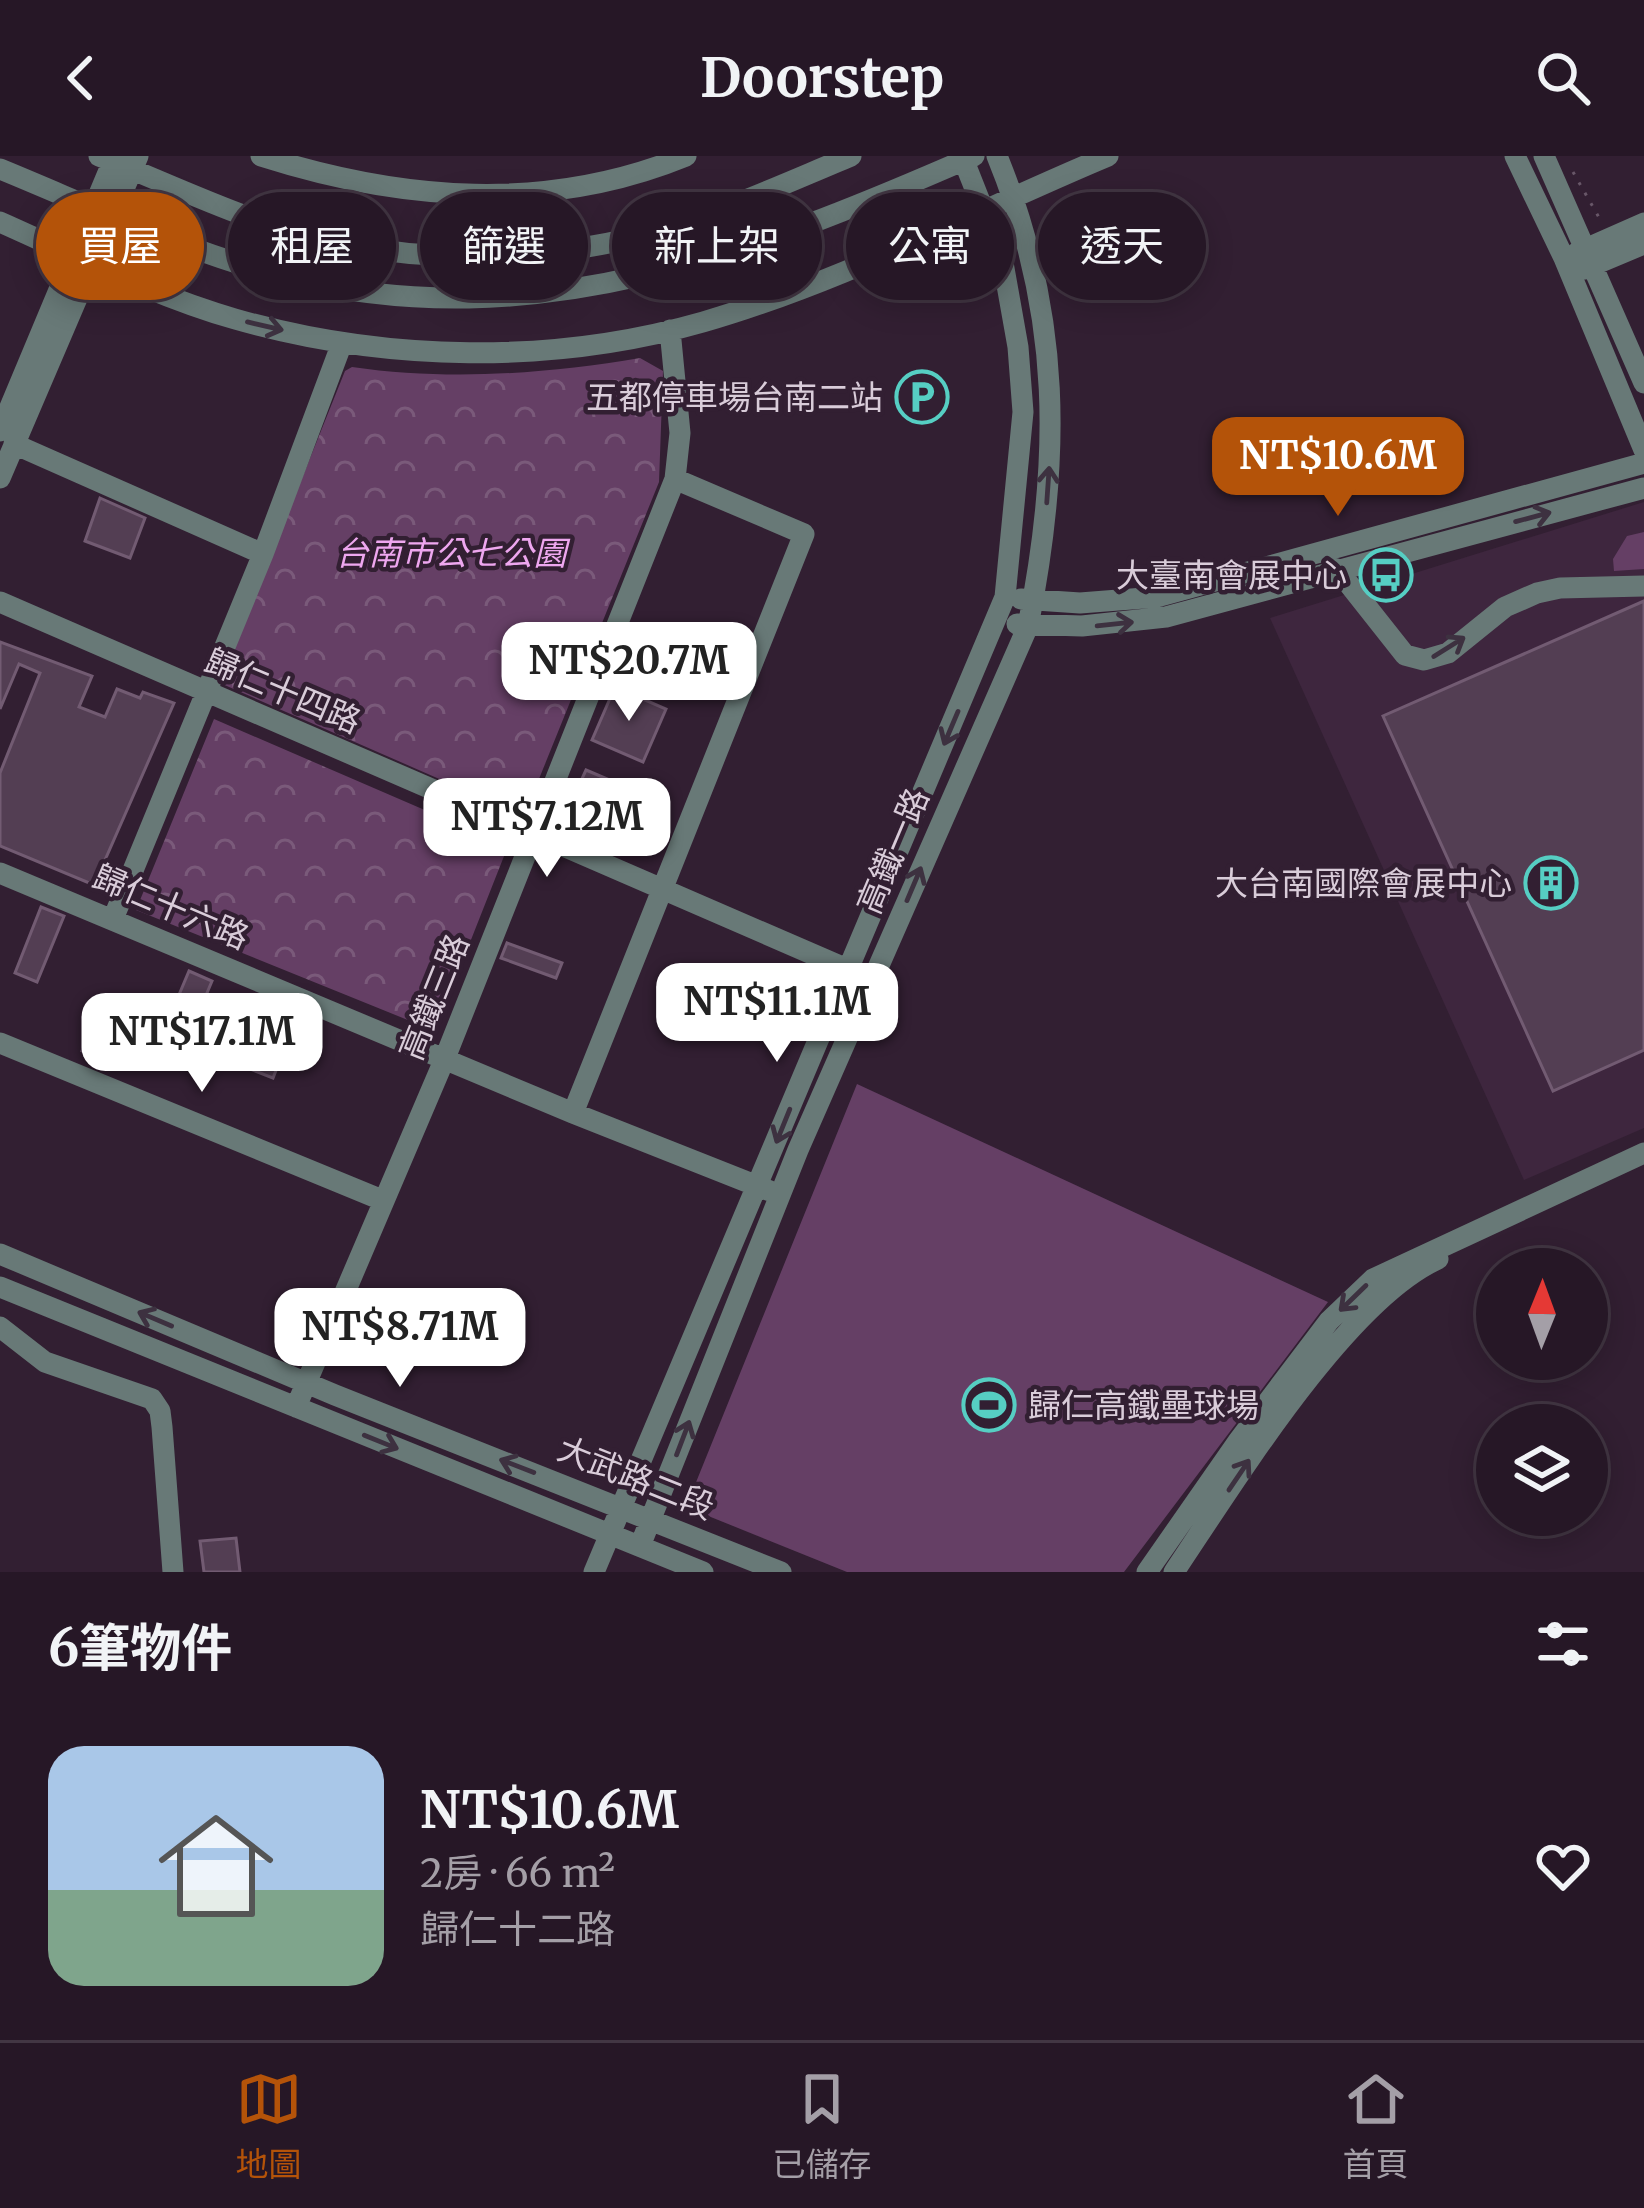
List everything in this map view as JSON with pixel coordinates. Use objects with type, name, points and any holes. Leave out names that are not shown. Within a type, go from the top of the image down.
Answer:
[{"type":"street","points":[[261,156],[361,185],[468,196],[560,191],[686,156]]},
{"type":"street","points":[[110,192],[119,160],[241,213],[337,243],[475,255],[550,250],[639,236],[689,221],[851,156]]},
{"type":"street","name":"高鐵一路","points":[[997,156],[1011,192]]},
{"type":"street","points":[[1014,196],[1108,156]]},
{"type":"street","points":[[1515,156],[1568,267],[1644,450]]},
{"type":"street","points":[[1544,156],[1644,382]]},
{"type":"street","points":[[204,251],[331,286],[422,296],[530,294],[632,280],[719,257],[967,158]]},
{"type":"street","name":"高鐵一路","points":[[967,158],[978,192]]},
{"type":"street","points":[[0,169],[56,192]]},
{"type":"street","name":"高鐵一路","points":[[640,1546],[872,981],[1028,626],[1044,543],[1051,365],[1030,248],[1014,199]]},
{"type":"street","points":[[0,222],[36,238]]},
{"type":"street","points":[[1590,257],[1611,238],[1644,223]]},
{"type":"street","points":[[1568,267],[1644,244]]},
{"type":"street","points":[[182,300],[342,343],[502,352],[670,330],[794,291],[846,268]]},
{"type":"street","points":[[0,478],[7,438],[66,300]]},
{"type":"street","name":"高鐵一路","points":[[594,1572],[998,621],[1005,597],[1023,412],[1010,300]]},
{"type":"street","name":"高鐵三路","points":[[296,1408],[445,1058],[675,479],[680,434],[670,330]]},
{"type":"street","points":[[113,919],[262,554],[342,343]]},
{"type":"street","points":[[7,438],[262,554]]},
{"type":"street","points":[[1005,597],[1116,602],[1200,587],[1644,463]]},
{"type":"street","points":[[573,1114],[805,534],[675,479]]},
{"type":"street","points":[[998,621],[1028,626],[1102,625],[1166,617],[1644,488]]},
{"type":"street","points":[[1336,569],[1405,655],[1424,660],[1448,653],[1505,607],[1537,593],[1560,587],[1644,586]]},
{"type":"street","name":"歸仁十四路","points":[[0,602],[872,981]]},
{"type":"street","name":"歸仁十六路","points":[[0,873],[573,1114],[782,1196]]},
{"type":"street","points":[[0,1043],[382,1200]]},
{"type":"street","points":[[1147,1572],[1238,1440],[1329,1321],[1373,1279],[1644,1153]]},
{"type":"street","points":[[1174,1572],[1268,1433],[1382,1299],[1424,1265],[1644,1166]]},
{"type":"street","name":"大武路二段","points":[[0,1254],[307,1383],[781,1572]]},
{"type":"street","name":"大武路二段","points":[[0,1287],[703,1572]]},
{"type":"street","points":[[0,1327],[45,1362],[152,1399],[162,1427],[173,1572]]},
{"type":"path","points":[[1565,157],[1611,238]]},
{"type":"shaded area","name":"大臺南會展中心","points":[[1644,502],[1644,1128],[1524,1180],[1270,618]]},
{"type":"green space","name":"台南市公七公園","points":[[640,358],[663,371],[659,482],[524,816],[220,683],[345,371],[352,367],[497,374]]},
{"type":"green space","points":[[1644,532],[1644,569],[1614,571],[1613,559],[1627,536]]},
{"type":"green space","points":[[214,719],[508,846],[435,1031],[136,910]]},
{"type":"green space","name":"歸仁高鐵壘球場","points":[[857,1084],[1328,1302],[1124,1572],[847,1572],[686,1507]]},
{"type":"building","points":[[100,498],[145,518],[130,558],[85,541]]},
{"type":"building","name":"大台南國際會展中心","points":[[1644,601],[1644,1050],[1553,1091],[1383,716]]},
{"type":"building","points":[[0,642],[92,676],[79,707],[105,717],[117,689],[174,703],[94,885],[0,846],[0,773],[40,673],[19,664],[0,709]]},
{"type":"building","points":[[615,687],[666,709],[643,762],[592,740]]},
{"type":"building","points":[[586,770],[631,789],[626,802],[580,783]]},
{"type":"building","points":[[41,907],[64,916],[37,982],[15,973]]},
{"type":"building","points":[[507,943],[562,963],[556,978],[501,958]]},
{"type":"building","points":[[189,971],[212,981],[186,1043],[163,1033]]},
{"type":"building","points":[[273,1008],[297,1017],[273,1078],[250,1069]]},
{"type":"building","points":[[93,1023],[127,1037],[116,1064],[82,1051]]},
{"type":"building","points":[[236,1538],[240,1572],[204,1572],[200,1541]]},
{"type":"place","name":"五都停車場台南二站","points":[[922,397]]},
{"type":"place","name":"大臺南會展中心","points":[[1386,575]]},
{"type":"place","name":"大台南國際會展中心","points":[[1551,883]]},
{"type":"place","name":"歸仁高鐵壘球場","points":[[989,1405]]}]
